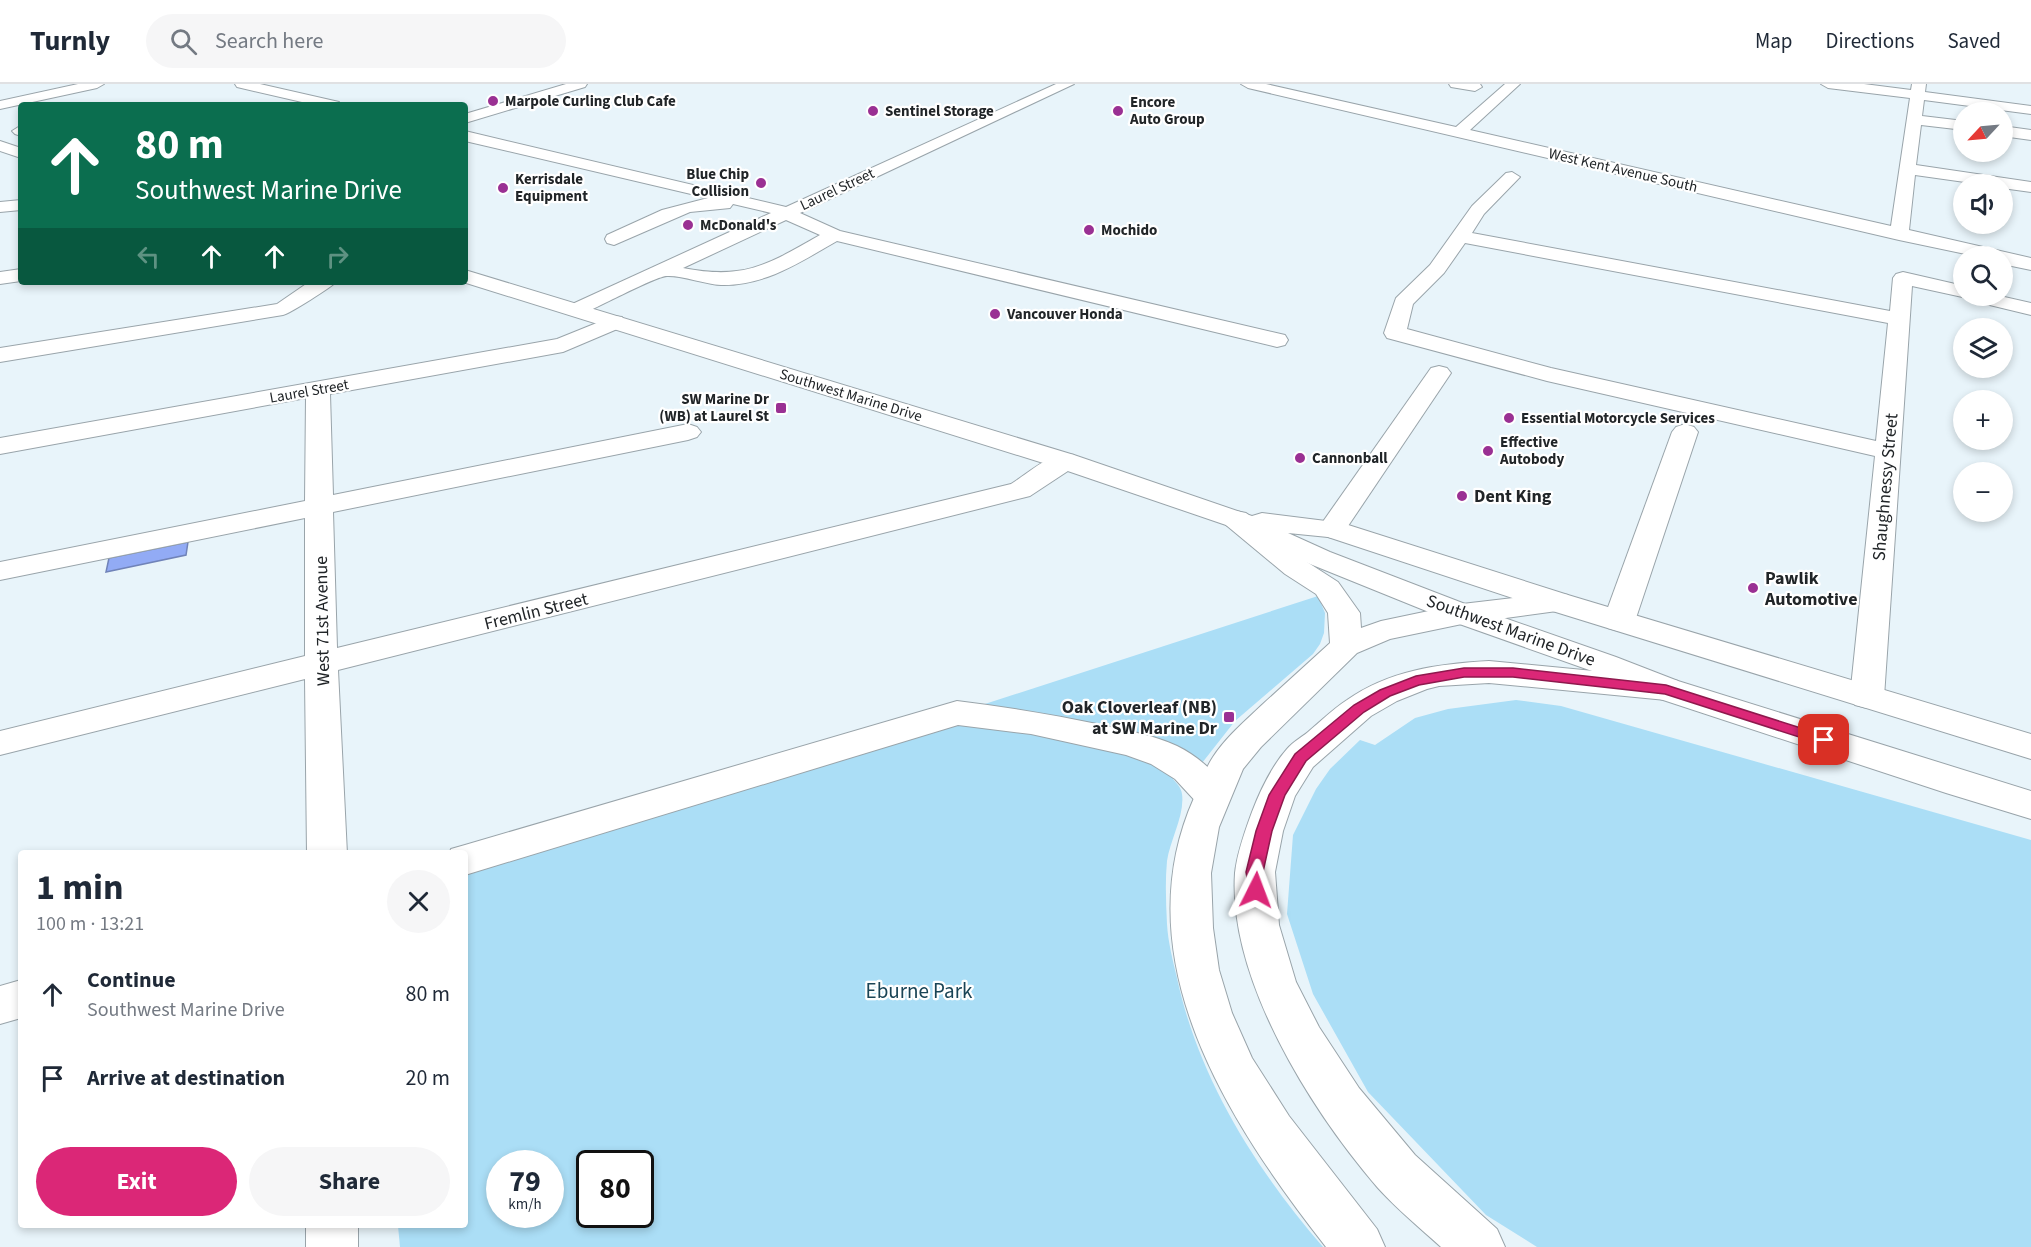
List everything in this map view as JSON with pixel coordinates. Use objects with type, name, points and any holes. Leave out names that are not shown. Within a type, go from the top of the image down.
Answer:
[{"type":"main road","points":[[0,105],[97,84]]},
{"type":"main road","points":[[242,84],[321,102]]},
{"type":"main road","points":[[468,117],[580,84]]},
{"type":"main road","name":"Laurel Street","points":[[575,310],[1067,84]]},
{"type":"main road","name":"West Kent Avenue South","points":[[1248,84],[1953,246]]},
{"type":"main road","points":[[1456,84],[1475,87]]},
{"type":"main road","points":[[1459,132],[1513,84]]},
{"type":"main road","points":[[1828,84],[1918,89],[1941,99],[2031,110]]},
{"type":"main road","points":[[1899,234],[1918,89]]},
{"type":"main road","points":[[1914,120],[1953,125]]},
{"type":"main road","points":[[2013,133],[2031,135]]},
{"type":"main road","points":[[468,137],[781,215],[834,235],[1277,340]]},
{"type":"main road","points":[[1600,165],[1631,157],[1673,165]]},
{"type":"main road","points":[[1908,169],[2031,187]]},
{"type":"main road","points":[[1716,192],[1726,175]]},
{"type":"main road","points":[[1512,177],[1478,210],[1437,269],[1403,302],[1395,333],[1547,374],[1888,451]]},
{"type":"main road","points":[[614,239],[706,202],[781,215]]},
{"type":"main road","points":[[0,207],[18,205]]},
{"type":"main road","points":[[662,269],[701,277],[737,278],[760,273],[834,235]]},
{"type":"main road","points":[[1460,236],[1899,319]]},
{"type":"main road","points":[[2013,260],[2031,264]]},
{"type":"main road","points":[[0,278],[18,275]]},
{"type":"main road","name":"Southwest Marine Drive","points":[[468,277],[1065,461],[1236,519],[1320,558],[1462,614],[1604,664],[1666,689],[2031,805]]},
{"type":"main road","name":"Shaughnessy Street","points":[[1867,697],[1903,278],[1953,289]]},
{"type":"main road","points":[[0,355],[266,313],[288,308],[310,289],[319,285]]},
{"type":"main road","points":[[2013,305],[2031,309]]},
{"type":"main road","name":"Laurel Street","points":[[0,446],[563,345],[614,322]]},
{"type":"main road","points":[[1332,529],[1439,373]]},
{"type":"main road","name":"West 71st Avenue","points":[[318,389],[321,664],[327,850]]},
{"type":"main road","points":[[0,571],[688,432]]},
{"type":"main road","points":[[1619,621],[1685,432]]},
{"type":"main road","name":"Fremlin Street","points":[[0,743],[1020,490],[1065,461]]},
{"type":"main road","points":[[1236,519],[1296,568],[1328,588],[1344,613],[1346,646]]},
{"type":"main road","name":"Southwest Marine Drive","points":[[1236,519],[1332,529],[1557,602],[2031,747]]},
{"type":"main road","points":[[1359,1247],[1318,1196],[1272,1132],[1235,1072],[1210,1013],[1197,970],[1192,928],[1191,873],[1200,827],[1227,764],[1248,738],[1346,646],[1381,631],[1462,614],[1557,602]]},
{"type":"main road","points":[[1479,1247],[1397,1172],[1342,1104],[1302,1041],[1275,984],[1258,925],[1255,872],[1264,831],[1277,795],[1300,758],[1359,708],[1385,693],[1416,681],[1464,673],[1513,672],[1666,689]]},
{"type":"main road","points":[[468,859],[957,713],[1031,722],[1132,744],[1164,755],[1188,770],[1212,795]]},
{"type":"main road","points":[[0,1005],[18,1000]]},
{"type":"main road","points":[[332,1228],[332,1247]]},
{"type":"green space","name":"Eburne Park","points":[[1318,596],[1325,613],[1324,633],[1313,654],[1235,721],[1202,763],[1187,755],[1173,779],[1181,789],[1182,802],[1167,861],[1166,892],[1168,938],[1177,978],[1187,1016],[1215,1087],[1253,1155],[1323,1247],[400,1247],[398,1228],[468,1228],[468,859],[957,713]]},
{"type":"green space","points":[[1516,700],[1561,706],[2031,840],[2031,1247],[1537,1247],[1486,1215],[1368,1092],[1313,994],[1287,914],[1293,835],[1316,789],[1330,769],[1360,740],[1375,745],[1415,718],[1448,709]]},
{"type":"water","points":[[188,542],[186,555],[106,572],[109,558]]},
{"type":"place","name":"Marpole Curling Club Cafe","points":[[493,101]]},
{"type":"place","name":"Sentinel Storage","points":[[873,111]]},
{"type":"place","name":"Encore Auto Group","points":[[1118,111]]},
{"type":"place","name":"Blue Chip Collision","points":[[761,183]]},
{"type":"place","name":"Kerrisdale Equipment","points":[[503,188]]},
{"type":"place","name":"McDonald's","points":[[688,225]]},
{"type":"place","name":"Mochido","points":[[1089,230]]},
{"type":"place","name":"Vancouver Honda","points":[[995,314]]},
{"type":"place","name":"SW Marine Dr (WB) at Laurel St","points":[[781,408]]},
{"type":"place","name":"Essential Motorcycle Services","points":[[1509,418]]},
{"type":"place","name":"Effective Autobody","points":[[1488,451]]},
{"type":"place","name":"Cannonball","points":[[1300,458]]},
{"type":"place","name":"Dent King","points":[[1462,496]]},
{"type":"place","name":"Pawlik Automotive","points":[[1753,588]]},
{"type":"place","name":"Oak Cloverleaf (NB) at SW Marine Dr","points":[[1229,717]]},
{"type":"route","points":[[1256,890],[1255,872],[1264,831],[1277,795],[1300,758],[1359,708],[1385,693],[1416,681],[1439,675],[1513,672],[1565,680],[1666,689],[1824,740]]}]
